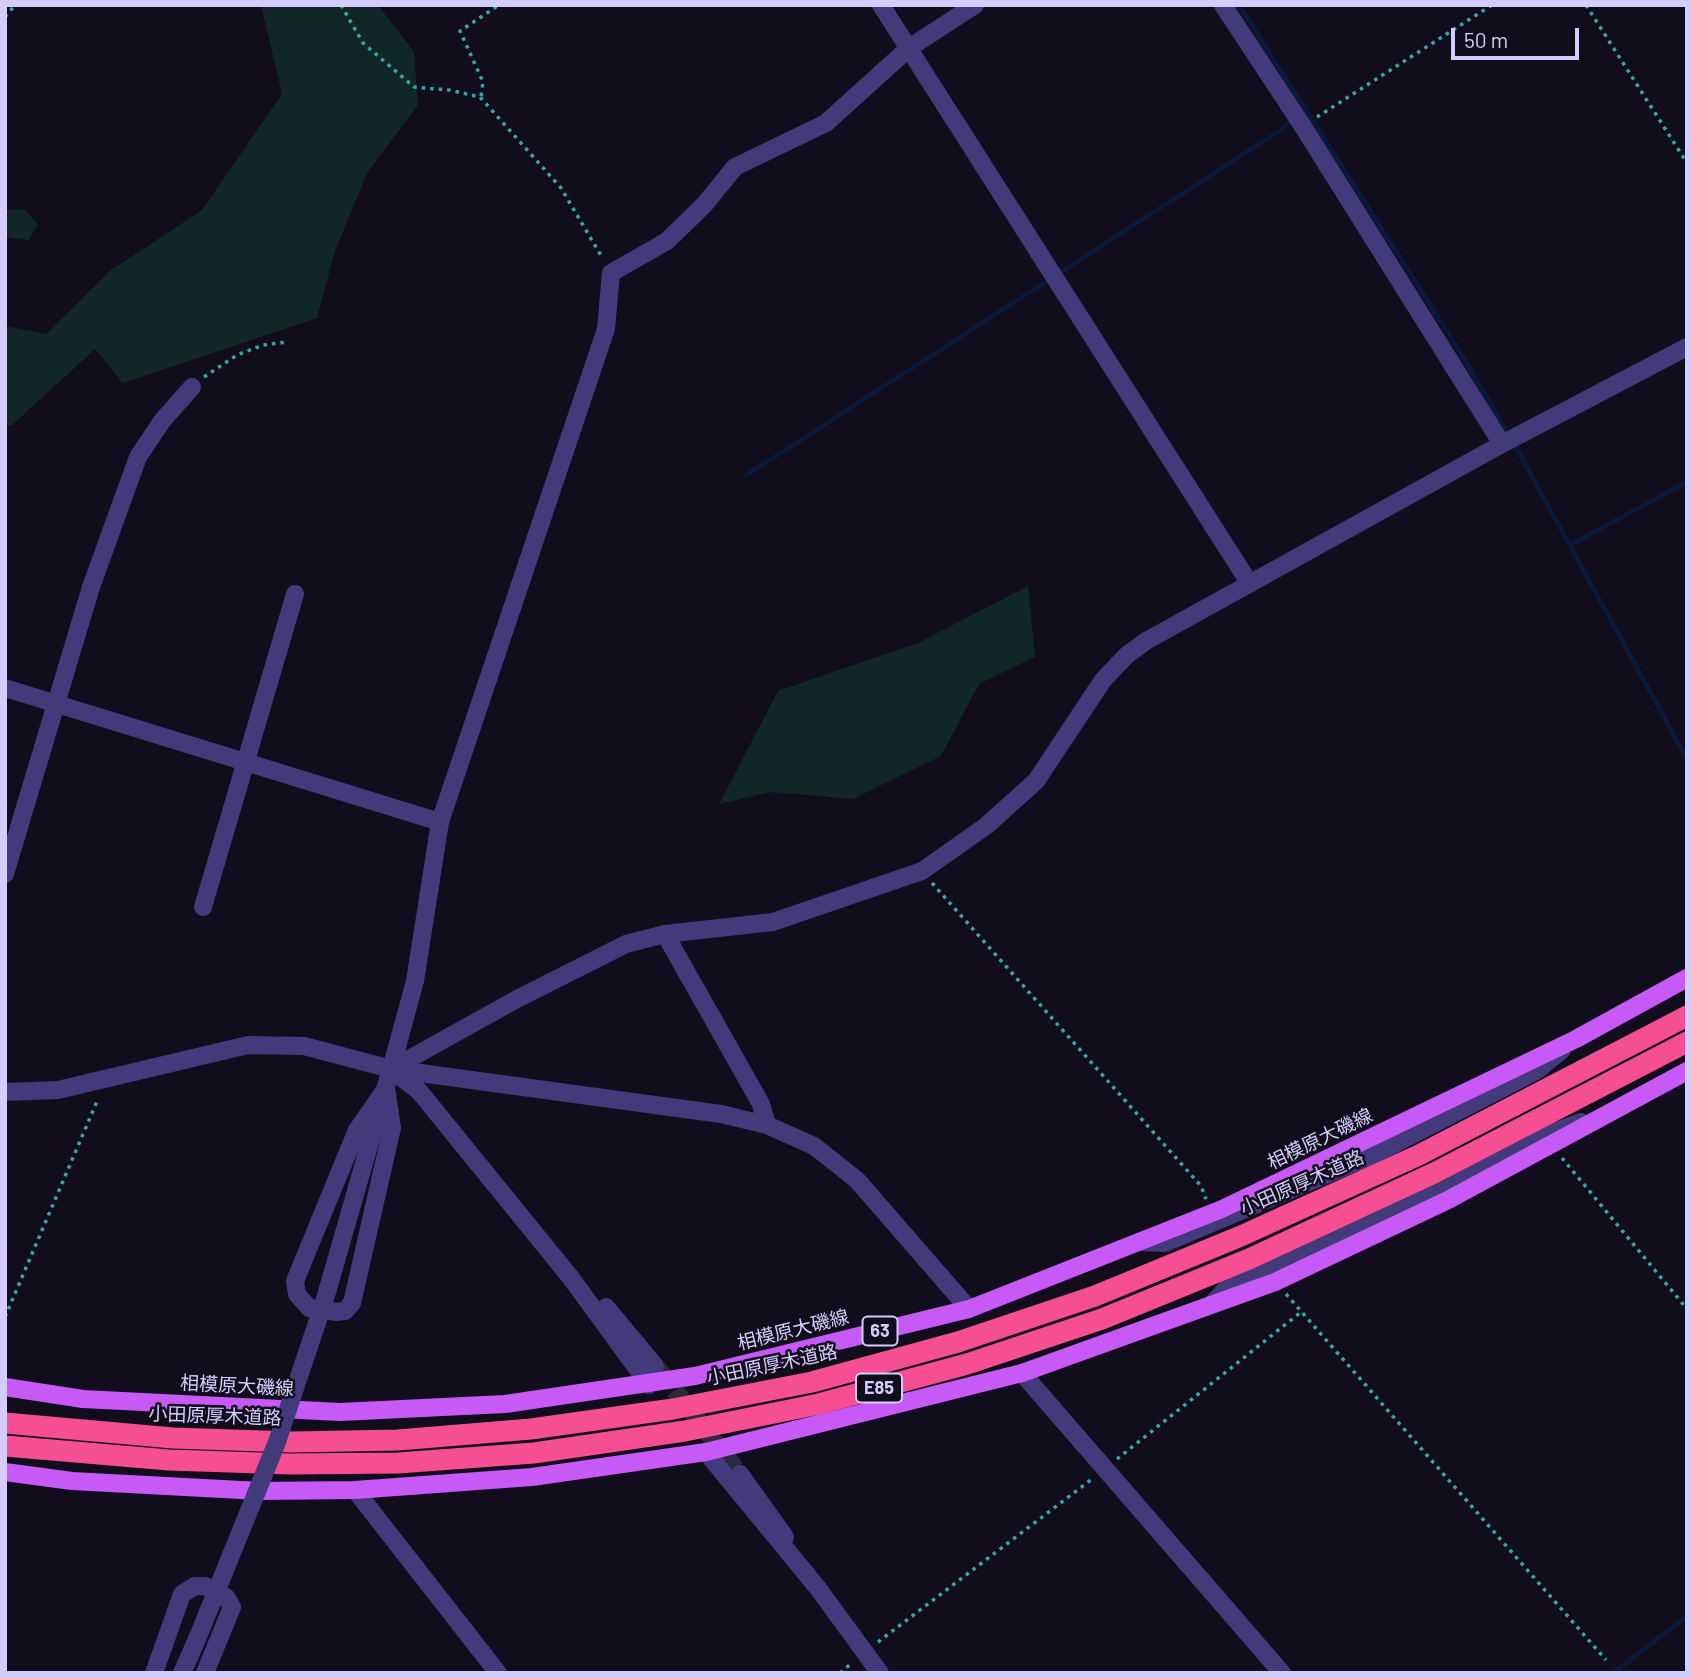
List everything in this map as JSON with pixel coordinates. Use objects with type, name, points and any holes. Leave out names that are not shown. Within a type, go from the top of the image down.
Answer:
[{"type":"highway","name":"小田原厚木道路","points":[[5,1423],[173,1438],[292,1442],[398,1440],[531,1429],[673,1409],[812,1382],[958,1342],[1045,1312],[1241,1236],[1419,1155],[1687,1016]]},
{"type":"highway","name":"E85","points":[[5,1446],[169,1460],[290,1464],[398,1463],[534,1452],[685,1431],[819,1404],[967,1364],[1102,1319],[1250,1259],[1434,1173],[1687,1042]]},
{"type":"main road","name":"相模原大磯線","points":[[5,1387],[83,1399],[340,1412],[505,1404],[649,1385],[970,1309],[1211,1213],[1576,1040],[1687,978]]},
{"type":"main road","points":[[5,1472],[72,1481],[260,1491],[355,1490],[532,1477],[706,1452],[1022,1373],[1275,1282],[1448,1200],[1687,1071]]},
{"type":"street","points":[[881,5],[1250,584]]},
{"type":"street","points":[[182,1673],[277,1442],[325,1299],[415,981],[440,822],[606,329],[611,272],[667,241],[704,205],[735,167],[826,123],[909,48],[975,5]]},
{"type":"street","points":[[1223,5],[1303,125],[1502,444]]},
{"type":"street","points":[[391,1069],[626,944],[664,934],[773,922],[922,870],[986,826],[1036,781],[1103,680],[1126,655],[1146,641],[1502,444],[1687,347]]},
{"type":"street","points":[[5,874],[91,587],[138,457],[162,421],[192,387]]},
{"type":"street","points":[[203,907],[248,763],[295,594]]},
{"type":"street","points":[[5,688],[440,822]]},
{"type":"street","points":[[664,934],[761,1104],[767,1125]]},
{"type":"street","points":[[1139,1242],[1165,1244],[1375,1154],[1535,1070],[1576,1040]]},
{"type":"street","points":[[5,1093],[58,1090],[248,1045],[304,1045],[391,1069],[721,1114],[767,1125],[814,1146],[857,1180],[970,1309]]},
{"type":"street","points":[[391,1069],[419,1091],[571,1278],[649,1385]]},
{"type":"street","points":[[386,1088],[391,1128],[352,1303],[345,1311],[337,1312],[309,1308],[297,1294],[295,1281],[357,1130],[386,1088]]},
{"type":"street","points":[[1212,1304],[1227,1288],[1538,1138],[1617,1108]]},
{"type":"street","points":[[571,1278],[600,1300],[655,1366]]},
{"type":"street","points":[[1022,1373],[1282,1673]]},
{"type":"street","points":[[706,1452],[817,1587]]},
{"type":"street","points":[[740,1474],[880,1673]]},
{"type":"street","points":[[355,1490],[498,1673]]},
{"type":"street","points":[[218,1591],[260,1491]]},
{"type":"street","points":[[154,1673],[182,1594],[195,1586],[205,1586],[218,1591],[232,1607],[205,1673]]},
{"type":"path","points":[[5,17],[15,5]]},
{"type":"path","points":[[341,5],[363,43],[414,87],[480,97],[561,188],[611,272]]},
{"type":"path","points":[[480,97],[483,82],[460,31],[499,5]]},
{"type":"path","points":[[1325,112],[1492,5]]},
{"type":"path","points":[[1586,5],[1687,163]]},
{"type":"path","points":[[192,387],[237,355],[263,345],[287,342]]},
{"type":"path","points":[[922,870],[1201,1186],[1211,1213]]},
{"type":"path","points":[[5,1317],[106,1080]]},
{"type":"path","points":[[1552,1145],[1687,1309]]},
{"type":"path","points":[[1275,1282],[1606,1660]]},
{"type":"path","points":[[1113,1462],[1301,1312]]},
{"type":"path","points":[[840,1673],[1102,1471]]},
{"type":"green space","points":[[261,5],[378,5],[414,52],[418,105],[367,173],[335,251],[317,318],[123,383],[95,349],[11,426],[5,424],[5,326],[46,334],[111,270],[202,210],[282,94]]},
{"type":"green space","points":[[24,209],[38,224],[29,240],[5,237],[5,210]]},
{"type":"green space","points":[[1028,586],[1035,657],[979,684],[941,756],[853,799],[770,792],[719,804],[778,691],[918,643]]},
{"type":"waterway","points":[[1239,5],[1459,350],[1518,451],[1687,759]]},
{"type":"waterway","points":[[745,476],[1281,130],[1305,105]]},
{"type":"waterway","points":[[1570,545],[1687,482]]},
{"type":"waterway","points":[[1613,1673],[1687,1616]]},
{"type":"tunnel","points":[[658,1369],[740,1474]]}]
